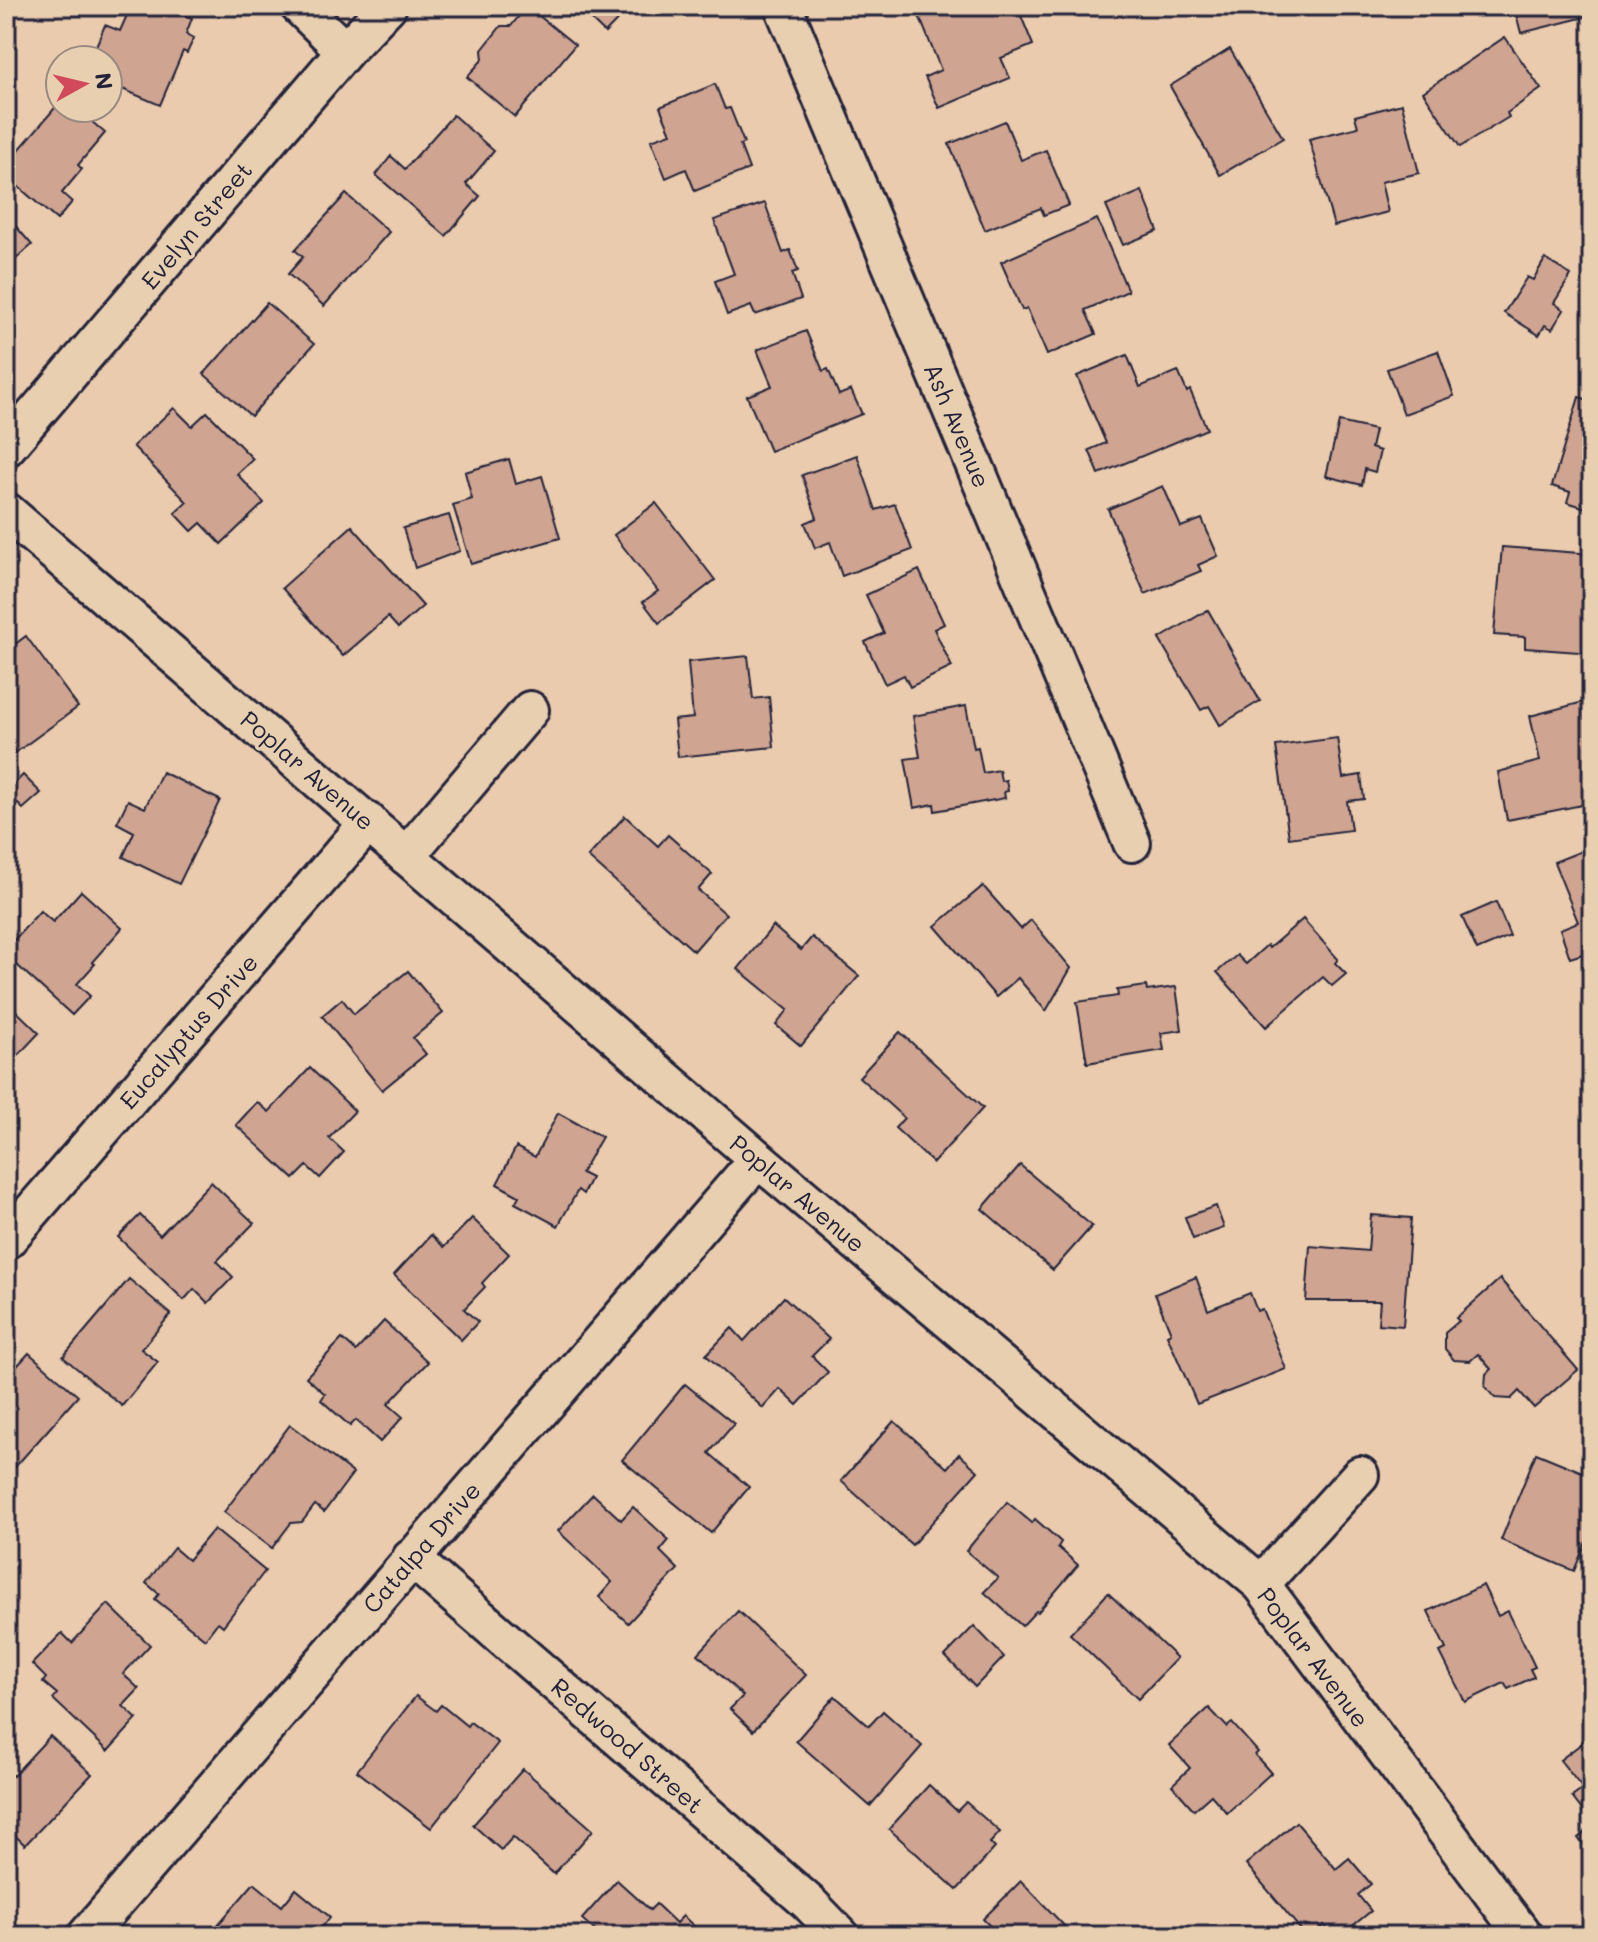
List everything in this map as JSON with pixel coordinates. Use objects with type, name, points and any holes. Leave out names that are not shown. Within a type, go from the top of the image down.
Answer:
[{"type":"street","points":[[299,6],[345,51]]},
{"type":"street","name":"Evelyn Street","points":[[6,448],[345,51],[388,6]]},
{"type":"street","name":"Ash Avenue","points":[[783,6],[1132,843]]},
{"type":"street","name":"Poplar Avenue","points":[[6,511],[758,1159],[1261,1584],[1524,1936]]},
{"type":"street","points":[[406,856],[530,710]]},
{"type":"street","name":"Eucalyptus Drive","points":[[6,1241],[369,822]]},
{"type":"street","name":"Catalpa Drive","points":[[86,1936],[758,1159]]},
{"type":"street","points":[[1261,1584],[1360,1475]]},
{"type":"street","name":"Redwood Street","points":[[411,1558],[797,1892],[841,1936]]},
{"type":"building","points":[[131,6],[163,6],[192,18],[186,34],[194,38],[187,53],[183,51],[160,105],[124,90],[124,44],[97,44],[105,25],[120,31]]},
{"type":"building","points":[[527,6],[575,45],[515,117],[467,77],[483,59],[482,50],[501,26],[511,26]]},
{"type":"building","points":[[577,6],[631,6],[605,33]]},
{"type":"building","points":[[935,6],[1017,6],[1033,45],[1001,58],[1010,78],[939,108],[925,77],[941,70],[918,13]]},
{"type":"building","points":[[1146,6],[1194,6],[1147,11]]},
{"type":"building","points":[[1514,6],[1582,6],[1585,17],[1521,33]]},
{"type":"building","points":[[1505,37],[1541,89],[1507,113],[1509,117],[1460,147],[1423,92]]},
{"type":"building","points":[[1230,49],[1283,138],[1220,175],[1170,86]]},
{"type":"building","points":[[715,84],[725,109],[730,108],[744,143],[740,145],[749,169],[695,191],[686,169],[666,178],[651,140],[671,133],[660,107]]},
{"type":"building","points":[[1402,104],[1419,173],[1381,182],[1388,212],[1334,226],[1309,139],[1358,127],[1355,116]]},
{"type":"building","points":[[453,115],[494,151],[466,184],[480,196],[446,236],[376,175],[391,156],[405,169]]},
{"type":"building","points":[[44,121],[44,124],[95,124],[105,133],[78,165],[82,169],[62,193],[72,202],[57,220],[6,176],[6,165]]},
{"type":"building","points":[[1005,121],[1021,160],[1046,150],[1069,205],[1044,215],[1041,208],[985,230],[949,144]]},
{"type":"building","points":[[1142,191],[1158,231],[1123,245],[1106,206]]},
{"type":"building","points":[[346,194],[389,232],[324,306],[288,274],[303,257],[295,250]]},
{"type":"building","points":[[765,203],[783,253],[790,250],[798,271],[792,273],[801,299],[755,315],[751,306],[727,315],[715,281],[734,274],[714,220]]},
{"type":"building","points":[[6,215],[32,245],[6,268]]},
{"type":"building","points":[[1097,219],[1128,291],[1085,310],[1096,334],[1047,355],[1027,308],[1022,310],[1001,262]]},
{"type":"building","points":[[1545,259],[1571,275],[1554,303],[1564,310],[1552,329],[1545,325],[1539,335],[1504,313],[1527,277],[1533,280]]},
{"type":"building","points":[[267,303],[314,344],[251,416],[204,374]]},
{"type":"building","points":[[806,331],[823,371],[828,369],[839,395],[851,390],[862,414],[770,451],[747,396],[772,386],[757,350]]},
{"type":"building","points":[[1438,351],[1454,396],[1404,414],[1387,369]]},
{"type":"building","points":[[1127,355],[1140,387],[1178,371],[1207,429],[1099,474],[1089,450],[1106,443],[1077,376]]},
{"type":"building","points":[[1579,397],[1592,401],[1592,510],[1567,502],[1570,492],[1552,486]]},
{"type":"building","points":[[174,408],[192,426],[207,412],[253,459],[237,474],[264,503],[221,544],[201,523],[192,531],[175,513],[187,502],[133,446]]},
{"type":"building","points":[[1339,422],[1375,430],[1371,448],[1380,451],[1375,472],[1365,469],[1362,485],[1326,476]]},
{"type":"building","points":[[857,455],[876,510],[895,504],[912,550],[842,576],[830,542],[815,548],[805,523],[817,518],[802,475]]},
{"type":"building","points":[[509,459],[516,484],[542,476],[560,538],[471,564],[453,505],[472,499],[465,472]]},
{"type":"building","points":[[1163,486],[1181,527],[1202,519],[1218,556],[1198,565],[1201,571],[1145,594],[1108,509]]},
{"type":"building","points":[[656,503],[715,580],[659,623],[643,602],[658,591],[614,535]]},
{"type":"building","points":[[449,515],[460,551],[415,568],[403,528]]},
{"type":"building","points":[[352,526],[423,606],[398,628],[388,617],[343,656],[282,588]]},
{"type":"building","points":[[1502,547],[1592,554],[1588,601],[1592,602],[1592,653],[1525,648],[1525,637],[1494,635]]},
{"type":"building","points":[[919,570],[944,624],[934,629],[952,667],[910,687],[904,675],[885,684],[865,642],[884,633],[866,595]]},
{"type":"building","points":[[1208,610],[1260,701],[1220,725],[1209,706],[1201,710],[1159,639]]},
{"type":"building","points":[[26,636],[78,707],[15,753],[13,748],[6,753],[6,651]]},
{"type":"building","points":[[748,656],[753,699],[769,697],[774,747],[678,757],[674,720],[693,718],[688,662]]},
{"type":"building","points":[[1591,700],[1592,803],[1507,820],[1498,772],[1540,761],[1530,716]]},
{"type":"building","points":[[966,706],[974,748],[978,747],[983,773],[999,770],[1001,781],[1006,780],[1008,791],[1004,792],[1005,798],[935,811],[934,804],[914,808],[905,759],[920,757],[913,716]]},
{"type":"building","points":[[1337,738],[1343,778],[1361,775],[1364,799],[1347,801],[1351,830],[1289,838],[1276,746]]},
{"type":"building","points":[[162,772],[220,800],[179,884],[123,857],[134,832],[117,823],[128,800],[145,808]]},
{"type":"building","points":[[23,775],[41,793],[23,809],[6,792]]},
{"type":"building","points":[[625,816],[658,846],[668,835],[712,874],[698,890],[726,914],[694,951],[588,857]]},
{"type":"building","points":[[1592,847],[1592,951],[1570,958],[1560,929],[1578,922],[1554,862]]},
{"type":"building","points":[[983,886],[1021,929],[1031,920],[1071,968],[1046,1011],[1018,978],[996,997],[935,926]]},
{"type":"building","points":[[81,891],[122,928],[77,984],[90,996],[72,1015],[6,955],[6,949],[40,911],[53,922]]},
{"type":"building","points":[[1496,902],[1510,936],[1477,950],[1462,917]]},
{"type":"building","points":[[1303,919],[1338,959],[1335,963],[1346,974],[1332,986],[1323,977],[1266,1027],[1217,972],[1237,955],[1246,964]]},
{"type":"building","points":[[773,926],[801,950],[812,937],[859,976],[801,1046],[776,1025],[788,1010],[738,969]]},
{"type":"building","points":[[408,971],[443,1013],[413,1038],[426,1054],[382,1090],[322,1016],[342,999],[354,1014]]},
{"type":"building","points":[[1146,986],[1147,991],[1176,987],[1182,1030],[1161,1033],[1164,1050],[1087,1063],[1077,1002],[1118,996],[1117,990]]},
{"type":"building","points":[[6,1001],[39,1033],[6,1068]]},
{"type":"building","points":[[900,1032],[983,1108],[933,1163],[895,1128],[904,1118],[859,1077]]},
{"type":"building","points":[[310,1068],[355,1111],[329,1138],[344,1152],[320,1178],[307,1166],[294,1179],[236,1125],[257,1102],[269,1112]]},
{"type":"building","points":[[558,1113],[602,1137],[581,1173],[591,1178],[583,1194],[578,1190],[558,1226],[515,1203],[519,1196],[497,1184],[516,1147],[535,1157]]},
{"type":"building","points":[[1020,1165],[1092,1226],[1053,1270],[982,1209]]},
{"type":"building","points":[[211,1182],[254,1223],[217,1261],[233,1277],[208,1303],[194,1289],[184,1300],[118,1237],[140,1215],[160,1235]]},
{"type":"building","points":[[1216,1206],[1224,1228],[1193,1239],[1185,1217]]},
{"type":"building","points":[[1371,1215],[1411,1218],[1403,1326],[1378,1324],[1380,1301],[1306,1301],[1310,1246],[1368,1251]]},
{"type":"building","points":[[472,1218],[509,1254],[482,1283],[485,1287],[464,1309],[478,1322],[461,1340],[394,1275],[431,1235],[444,1247]]},
{"type":"building","points":[[1196,1277],[1208,1310],[1250,1293],[1257,1311],[1262,1309],[1286,1369],[1197,1404],[1167,1335],[1171,1333],[1155,1294]]},
{"type":"building","points":[[129,1279],[171,1314],[141,1349],[158,1362],[122,1406],[63,1357]]},
{"type":"building","points":[[1500,1279],[1578,1370],[1534,1408],[1519,1391],[1511,1399],[1495,1398],[1485,1387],[1486,1374],[1491,1369],[1478,1354],[1470,1361],[1454,1360],[1445,1349],[1445,1333],[1459,1321],[1456,1318]]},
{"type":"building","points":[[784,1297],[829,1339],[812,1356],[828,1372],[797,1405],[780,1389],[763,1408],[706,1355],[732,1328],[744,1341]]},
{"type":"building","points":[[384,1321],[428,1362],[388,1404],[403,1417],[380,1442],[356,1420],[350,1426],[321,1400],[325,1394],[306,1377],[342,1339],[356,1351]]},
{"type":"building","points":[[29,1353],[78,1396],[15,1467],[6,1459],[6,1378]]},
{"type":"building","points":[[685,1384],[734,1424],[709,1453],[749,1487],[711,1533],[622,1460]]},
{"type":"building","points":[[894,1421],[947,1468],[959,1454],[978,1471],[912,1545],[841,1481]]},
{"type":"building","points":[[290,1425],[353,1473],[324,1512],[315,1505],[302,1522],[291,1523],[272,1548],[224,1512]]},
{"type":"building","points":[[1536,1453],[1592,1476],[1592,1528],[1574,1571],[1501,1540]]},
{"type":"building","points":[[593,1494],[621,1520],[633,1507],[669,1540],[660,1551],[678,1569],[628,1623],[599,1597],[612,1582],[558,1531]]},
{"type":"building","points":[[1007,1502],[1032,1523],[1035,1519],[1061,1542],[1058,1547],[1078,1565],[1022,1626],[984,1592],[998,1578],[966,1551]]},
{"type":"building","points":[[214,1529],[265,1571],[223,1626],[218,1622],[205,1639],[155,1599],[159,1594],[146,1583],[174,1548],[188,1560]]},
{"type":"building","points":[[1483,1585],[1498,1616],[1508,1611],[1535,1667],[1530,1669],[1534,1677],[1508,1689],[1504,1683],[1465,1702],[1440,1652],[1446,1649],[1428,1611]]},
{"type":"building","points":[[1108,1593],[1177,1658],[1138,1699],[1070,1634]]},
{"type":"building","points":[[108,1604],[150,1645],[123,1674],[139,1689],[123,1706],[137,1719],[108,1751],[53,1699],[57,1694],[43,1682],[46,1678],[32,1664],[62,1633],[72,1643]]},
{"type":"building","points":[[738,1611],[806,1675],[753,1731],[730,1709],[743,1696],[698,1654]]},
{"type":"building","points":[[974,1626],[1004,1657],[975,1687],[945,1656]]},
{"type":"building","points":[[416,1696],[436,1711],[441,1705],[467,1726],[470,1722],[498,1743],[431,1828],[357,1771]]},
{"type":"building","points":[[835,1696],[869,1726],[883,1711],[922,1746],[870,1806],[796,1741]]},
{"type":"building","points":[[1209,1708],[1227,1727],[1232,1723],[1258,1752],[1255,1755],[1271,1773],[1227,1813],[1211,1795],[1194,1810],[1172,1785],[1190,1768],[1169,1745]]},
{"type":"building","points":[[50,1736],[92,1774],[25,1845],[6,1827],[6,1770],[13,1776]]},
{"type":"building","points":[[1590,1737],[1592,1823],[1572,1797],[1583,1789],[1560,1760]]},
{"type":"building","points":[[523,1769],[593,1830],[554,1874],[513,1837],[501,1850],[473,1825]]},
{"type":"building","points":[[929,1785],[957,1811],[966,1802],[1000,1832],[990,1843],[995,1848],[957,1890],[889,1829]]},
{"type":"building","points":[[1296,1822],[1336,1869],[1349,1858],[1371,1884],[1358,1895],[1371,1911],[1340,1936],[1334,1936],[1324,1925],[1311,1936],[1306,1936],[1246,1864]]},
{"type":"building","points":[[1592,1827],[1592,1856],[1578,1838]]},
{"type":"building","points":[[617,1880],[650,1910],[656,1904],[676,1923],[683,1916],[701,1933],[698,1936],[601,1936],[582,1919]]},
{"type":"building","points":[[1021,1881],[1074,1936],[1000,1936],[983,1919]]},
{"type":"building","points":[[254,1883],[282,1906],[296,1889],[330,1917],[315,1936],[209,1935]]}]
